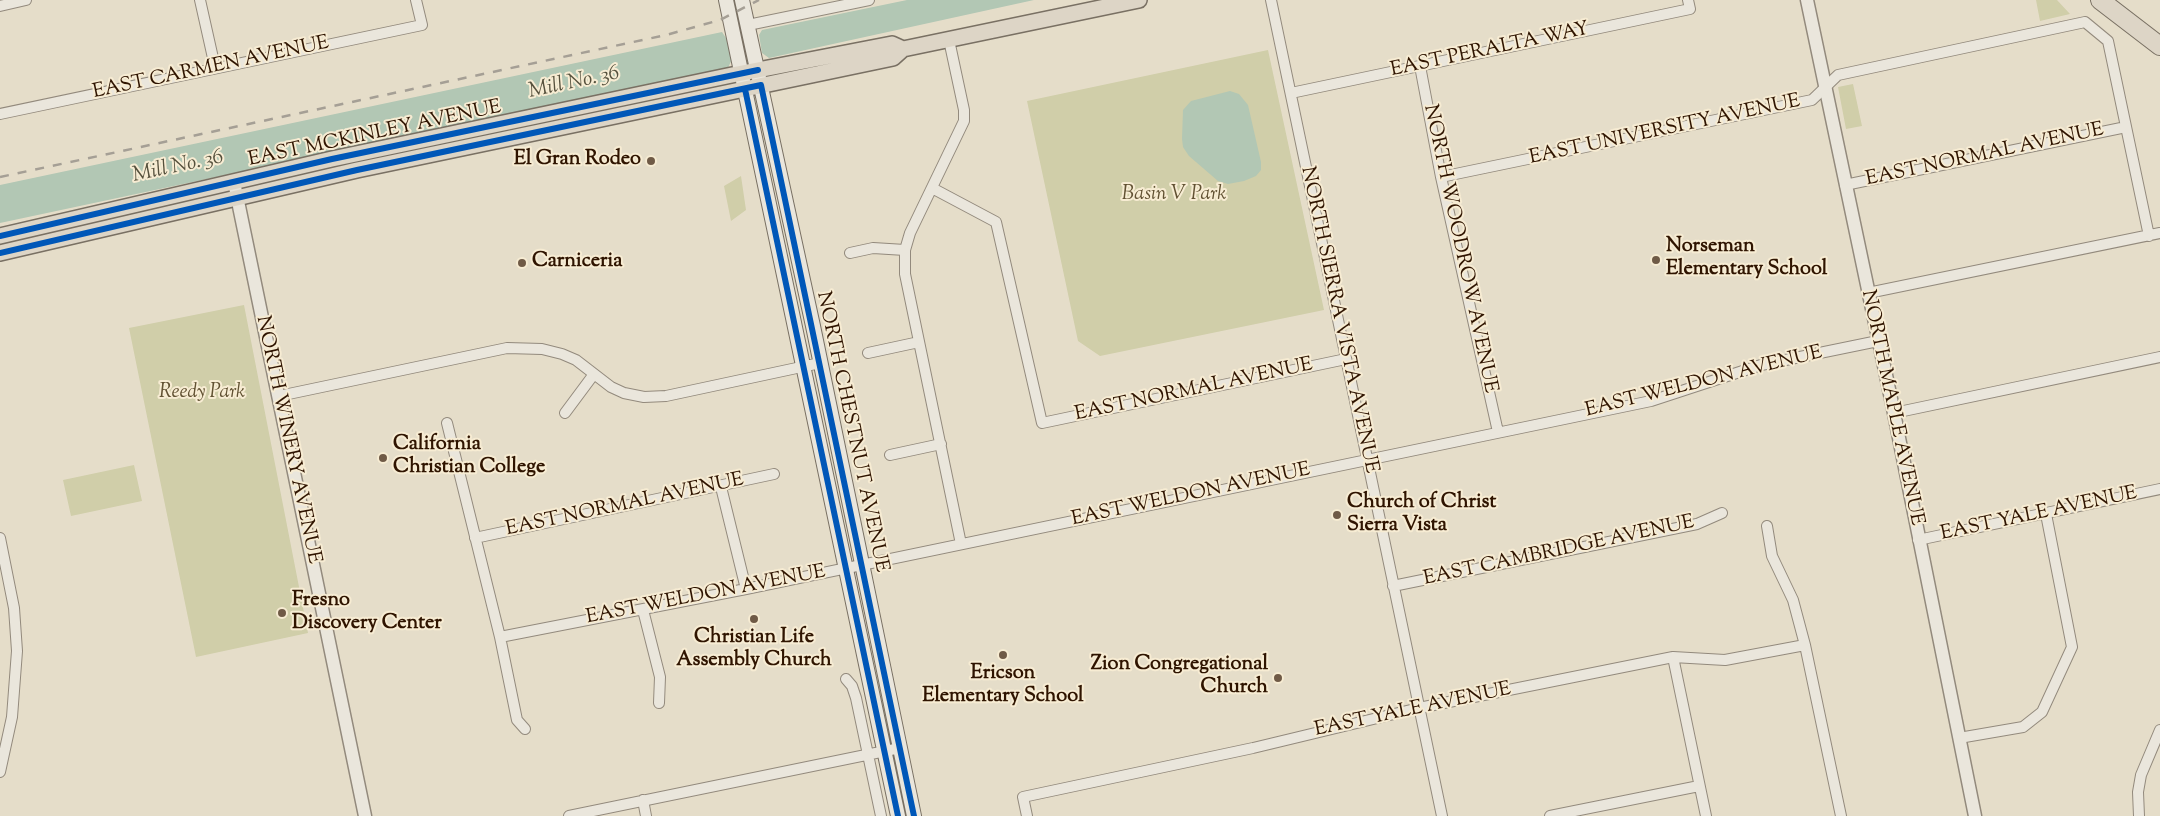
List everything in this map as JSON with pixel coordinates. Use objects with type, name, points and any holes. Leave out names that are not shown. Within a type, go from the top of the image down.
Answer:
[{"type":"highway","points":[[2100,0],[2160,46]]},
{"type":"main road","name":"NORTH CHESTNUT AVENUE","points":[[742,0],[813,326],[914,816]]},
{"type":"main road","name":"EAST MCKINLEY AVENUE","points":[[0,236],[234,182],[742,73],[759,78],[893,58],[903,49],[1139,0]]},
{"type":"main road","name":"NORTH CHESTNUT AVENUE","points":[[727,4],[898,816]]},
{"type":"main road","points":[[727,4],[750,32]]},
{"type":"main road","name":"EAST MCKINLEY AVENUE","points":[[0,253],[357,170],[745,88],[759,78]]},
{"type":"main road","points":[[492,142],[492,138],[500,133],[592,113],[630,97]]},
{"type":"main road","points":[[0,245],[39,228]]},
{"type":"main road","points":[[776,233],[784,238],[787,245],[798,294],[813,326]]},
{"type":"street","points":[[0,6],[26,0]]},
{"type":"street","points":[[200,0],[215,67]]},
{"type":"street","name":"EAST CARMEN AVENUE","points":[[0,114],[215,67],[422,25],[416,0]]},
{"type":"street","points":[[750,32],[869,0]]},
{"type":"street","name":"NORTH SIERRA VISTA AVENUE","points":[[1271,0],[1442,816]]},
{"type":"street","name":"NORTH MAPLE AVENUE","points":[[1807,0],[1894,413],[1975,816]]},
{"type":"street","name":"EAST PERALTA WAY","points":[[1291,93],[1689,5]]},
{"type":"street","name":"EAST UNIVERSITY AVENUE","points":[[1441,177],[1812,100],[1838,75],[2085,22],[2108,41],[2126,127]]},
{"type":"street","points":[[950,40],[964,110],[964,121],[910,233],[905,250],[905,274],[961,544]]},
{"type":"street","name":"NORTH WOODROW AVENUE","points":[[1420,66],[1441,177],[1498,432]]},
{"type":"street","points":[[2126,127],[2149,236]]},
{"type":"street","name":"EAST NORMAL AVENUE","points":[[1845,185],[2126,127]]},
{"type":"street","name":"NORTH WINERY AVENUE","points":[[234,182],[365,816]]},
{"type":"street","name":"EAST NORMAL AVENUE","points":[[932,188],[996,222],[1042,423],[1346,359]]},
{"type":"street","points":[[1868,293],[2160,233]]},
{"type":"street","points":[[850,253],[873,248],[905,250]]},
{"type":"street","name":"EAST WELDON AVENUE","points":[[500,637],[746,589],[1651,401],[1761,365],[1878,341]]},
{"type":"street","points":[[868,353],[919,342]]},
{"type":"street","points":[[279,396],[507,348],[542,349],[562,354],[576,360],[611,387],[624,393],[644,397],[666,396],[820,363]]},
{"type":"street","points":[[1894,413],[2160,357]]},
{"type":"street","points":[[565,412],[594,374]]},
{"type":"street","points":[[447,423],[500,637],[517,720],[525,729]]},
{"type":"street","points":[[890,455],[940,444]]},
{"type":"street","name":"EAST NORMAL AVENUE","points":[[475,538],[721,487],[774,474]]},
{"type":"street","points":[[721,487],[746,589]]},
{"type":"street","name":"EAST YALE AVENUE","points":[[1918,540],[2160,489]]},
{"type":"street","name":"EAST CAMBRIDGE AVENUE","points":[[1394,586],[1697,524],[1722,513]]},
{"type":"street","points":[[1959,738],[2023,727],[2042,712],[2072,647],[2046,514]]},
{"type":"street","points":[[1767,526],[1772,556],[1793,600],[1805,645],[1841,816]]},
{"type":"street","points":[[0,538],[2,559],[14,608],[17,651],[12,717],[0,772]]},
{"type":"street","points":[[643,610],[660,676],[658,703]]},
{"type":"street","name":"EAST YALE AVENUE","points":[[1027,816],[1023,797],[1254,748],[1419,708],[1673,657],[1725,660],[1805,645]]},
{"type":"street","points":[[1673,657],[1706,816]]},
{"type":"street","points":[[846,679],[850,682],[854,691],[881,816]]},
{"type":"street","points":[[2139,816],[2138,792],[2141,775],[2160,730]]},
{"type":"street","points":[[569,816],[900,748]]},
{"type":"street","points":[[1550,816],[1699,786]]},
{"type":"street","points":[[643,800],[646,816]]},
{"type":"green space","points":[[2036,0],[2057,0],[2070,14],[2040,21]]},
{"type":"green space","name":"Basin V Park","points":[[1268,50],[1324,310],[1100,356],[1078,341],[1027,101]]},
{"type":"green space","points":[[1853,84],[1862,126],[1846,129],[1838,87]]},
{"type":"green space","points":[[741,176],[746,210],[731,221],[724,186]]},
{"type":"green space","name":"Reedy Park","points":[[244,305],[308,633],[196,657],[129,328]]},
{"type":"green space","points":[[134,465],[142,501],[71,516],[63,480]]},
{"type":"water","points":[[907,0],[1034,0],[769,58],[762,53],[759,35],[762,30]]},
{"type":"water","name":"Mill No. 36","points":[[722,32],[728,41],[732,59],[728,68],[0,223],[0,185]]},
{"type":"water","points":[[1230,91],[1239,94],[1248,105],[1261,162],[1261,170],[1256,176],[1244,181],[1228,184],[1218,181],[1189,156],[1183,147],[1182,139],[1183,110],[1191,101]]},
{"type":"railway","points":[[0,177],[666,35],[720,20],[759,0]]},
{"type":"cycle path","points":[[0,236],[332,159],[758,70]]},
{"type":"cycle path","points":[[0,253],[357,170],[761,85],[914,816]]},
{"type":"cycle path","points":[[745,89],[898,816]]},
{"type":"place","name":"El Gran Rodeo","points":[[651,161]]},
{"type":"place","name":"Norseman Elementary School","points":[[1656,260]]},
{"type":"place","name":"Carniceria","points":[[522,263]]},
{"type":"place","name":"California Christian College","points":[[383,458]]},
{"type":"place","name":"Church of Christ Sierra Vista","points":[[1337,515]]},
{"type":"place","name":"Fresno Discovery Center","points":[[282,613]]},
{"type":"place","name":"Christian Life Assembly Church","points":[[754,619]]},
{"type":"place","name":"Ericson Elementary School","points":[[1003,655]]},
{"type":"place","name":"Zion Congregational Church","points":[[1278,678]]}]
